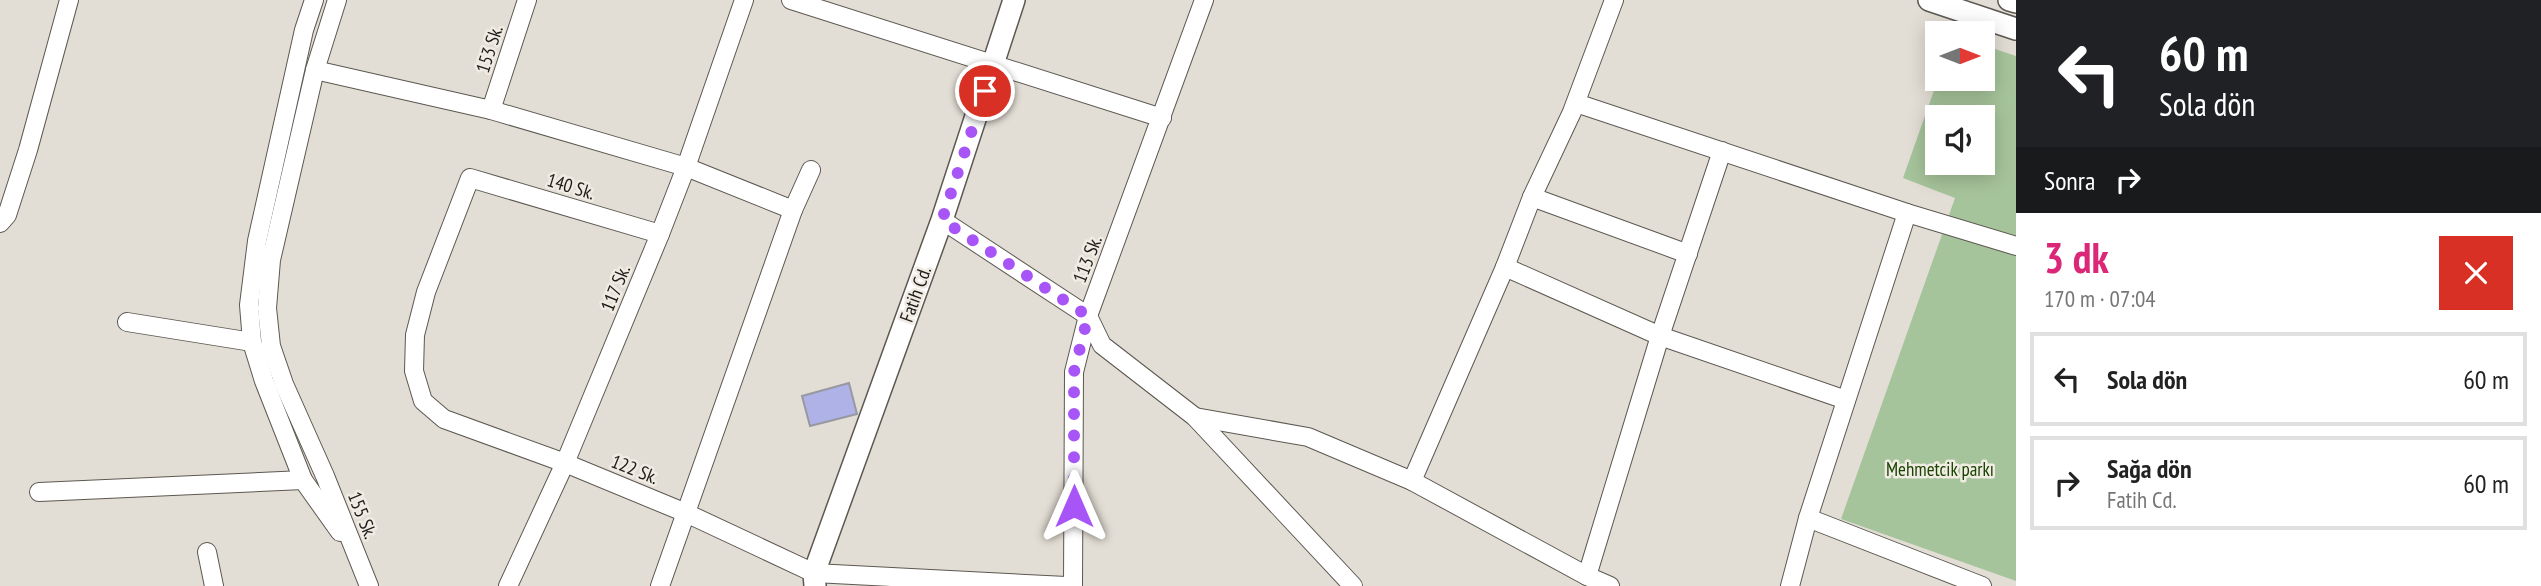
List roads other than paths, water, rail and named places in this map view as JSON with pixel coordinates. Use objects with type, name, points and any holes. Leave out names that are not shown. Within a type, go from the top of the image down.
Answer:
[{"type":"street","points":[[0,223],[7,215],[28,150],[69,0]]},
{"type":"street","name":"155 Sk.","points":[[314,0],[304,30],[257,241],[249,305],[252,342],[264,381],[303,480],[358,558]]},
{"type":"street","name":"155 Sk.","points":[[337,0],[316,70],[271,260],[267,307],[271,346],[284,384],[358,558]]},
{"type":"street","name":"153 Sk.","points":[[491,110],[527,0]]},
{"type":"street","name":"117 Sk.","points":[[508,586],[565,463],[660,234],[744,0]]},
{"type":"street","points":[[791,0],[1162,118]]},
{"type":"street","name":"Fatih Cd.","points":[[815,579],[942,220],[1013,0]]},
{"type":"street","name":"113 Sk.","points":[[1073,586],[1074,372],[1088,316],[1205,0]]},
{"type":"street","points":[[1412,481],[1505,267],[1532,197],[1576,103],[1614,0]]},
{"type":"street","points":[[1929,0],[2016,29]]},
{"type":"street","points":[[2009,0],[2016,2]]},
{"type":"street","points":[[316,70],[491,110],[686,167],[793,210]]},
{"type":"street","points":[[1576,103],[1907,213],[2016,246]]},
{"type":"street","points":[[1587,576],[1660,336],[1722,152]]},
{"type":"street","points":[[660,586],[793,210],[811,170]]},
{"type":"street","name":"140 Sk.","points":[[470,178],[660,234]]},
{"type":"street","name":"122 Sk.","points":[[470,178],[426,292],[415,335],[414,370],[423,401],[444,419],[565,463],[686,513],[815,579],[1066,586]]},
{"type":"street","points":[[1532,197],[1688,254]]},
{"type":"street","points":[[1790,586],[1808,518],[1907,213]]},
{"type":"street","points":[[942,220],[1088,316],[1102,345],[1195,418],[1353,586]]},
{"type":"street","points":[[1505,267],[1660,336],[1846,400]]},
{"type":"street","points":[[127,322],[252,342]]},
{"type":"street","points":[[1195,418],[1308,437],[1412,481],[1610,586]]},
{"type":"street","points":[[39,492],[303,480]]},
{"type":"street","points":[[1808,518],[1982,586]]},
{"type":"street","points":[[207,552],[214,586]]},
{"type":"street","points":[[358,558],[369,586]]},
{"type":"park label","name":"Mehmetcik parkı","points":[[1940,469]]}]
